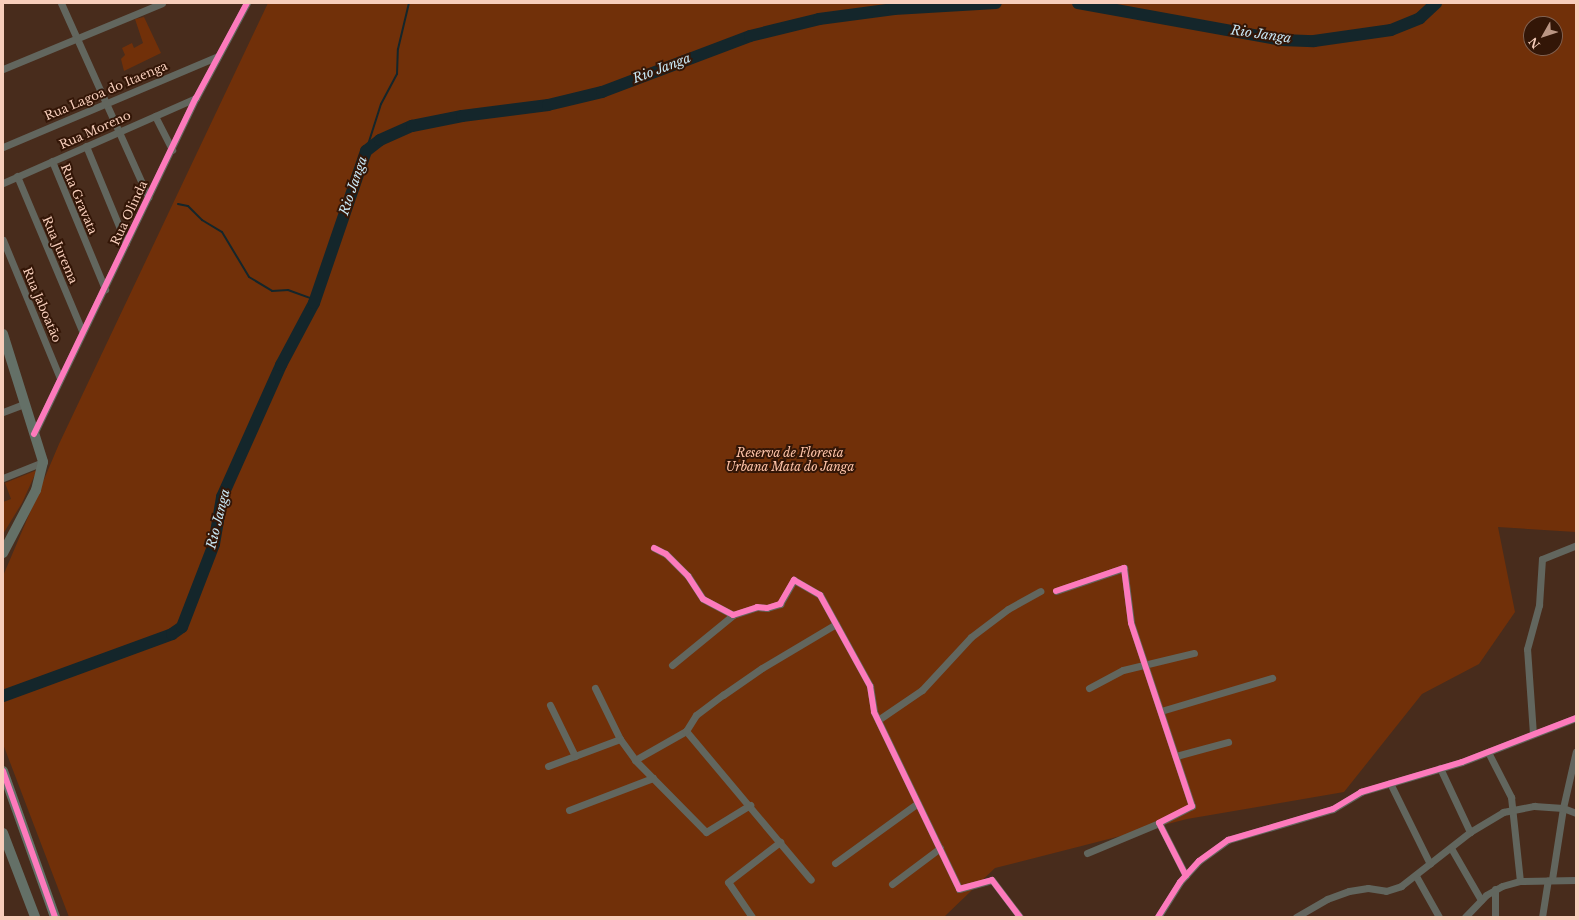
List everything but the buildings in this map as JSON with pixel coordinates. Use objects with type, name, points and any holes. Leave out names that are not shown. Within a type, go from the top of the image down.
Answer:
[{"type":"main road","points":[[3,553],[5,543],[36,490],[43,462],[4,340]]},
{"type":"main road","points":[[3,771],[55,917]]},
{"type":"main road","points":[[3,833],[35,917]]},
{"type":"street","points":[[61,3],[117,131],[148,197]]},
{"type":"street","points":[[3,69],[162,3]]},
{"type":"street","name":"Rua Olinda","points":[[34,434],[196,98],[247,3]]},
{"type":"street","name":"Rua Lagoa do Itaenga","points":[[3,147],[218,56]]},
{"type":"street","name":"Rua Moreno","points":[[3,183],[117,131],[196,98]]},
{"type":"street","points":[[155,116],[172,150]]},
{"type":"street","points":[[86,146],[126,243]]},
{"type":"street","name":"Rua Gravata","points":[[52,161],[105,289]]},
{"type":"street","name":"Rua Jurema","points":[[18,176],[82,332]]},
{"type":"street","name":"Rua Jaboatão","points":[[3,240],[60,378]]},
{"type":"street","points":[[3,412],[24,404]]},
{"type":"street","points":[[3,478],[43,462]]},
{"type":"street","points":[[1533,734],[1531,682],[1527,649],[1539,604],[1542,560],[1576,545]]},
{"type":"street","points":[[654,548],[666,554],[704,598],[733,615]]},
{"type":"street","points":[[1056,591],[1124,568],[1131,623],[1192,806],[1159,823],[1087,853]]},
{"type":"street","points":[[672,665],[733,615],[757,607],[767,608],[780,604],[794,580],[820,595],[870,686],[874,712],[959,889],[992,880],[1020,917]]},
{"type":"street","points":[[878,720],[922,690],[971,637],[1008,609],[1040,591]]},
{"type":"street","points":[[635,760],[686,731],[696,715],[762,668],[836,624]]},
{"type":"street","points":[[1089,688],[1123,670],[1194,653]]},
{"type":"street","points":[[1161,711],[1272,678]]},
{"type":"street","points":[[595,688],[620,740],[635,760],[706,832],[750,805]]},
{"type":"street","points":[[550,705],[575,756]]},
{"type":"street","points":[[1158,917],[1186,876],[1213,849],[1228,840],[1333,809],[1361,792],[1488,752],[1576,718]]},
{"type":"street","points":[[686,731],[750,805],[811,880]]},
{"type":"street","points":[[548,766],[620,740]]},
{"type":"street","points":[[1176,756],[1228,742]]},
{"type":"street","points":[[1542,917],[1563,808],[1576,751]]},
{"type":"street","points":[[1488,752],[1504,780],[1514,810],[1520,881]]},
{"type":"street","points":[[1440,768],[1470,832]]},
{"type":"street","points":[[570,810],[653,778]]},
{"type":"street","points":[[1390,783],[1430,864]]},
{"type":"street","points":[[835,863],[918,803]]},
{"type":"street","points":[[1296,917],[1327,899],[1349,891],[1368,888],[1391,890],[1416,876],[1470,832],[1490,819],[1514,810],[1534,806],[1563,808],[1576,813]]},
{"type":"street","points":[[1159,823],[1186,876]]},
{"type":"street","points":[[752,917],[728,882],[780,842]]},
{"type":"street","points":[[892,884],[940,848]]},
{"type":"street","points":[[1451,848],[1481,900]]},
{"type":"street","points":[[1416,876],[1439,917]]},
{"type":"street","points":[[1465,917],[1481,900],[1495,889],[1520,881],[1576,880]]},
{"type":"street","points":[[1495,889],[1495,917]]},
{"type":"green space","name":"Reserva de Floresta Urbana Mata do Janga","points":[[268,3],[1576,3],[1576,532],[1498,527],[1515,612],[1479,664],[1422,694],[1344,792],[1187,819],[995,868],[944,917],[69,917],[3,744],[3,576],[59,444]]},
{"type":"green space","points":[[144,17],[161,53],[124,71],[121,59],[125,55],[122,48],[132,43],[134,48],[143,43],[135,19]]},
{"type":"green space","points":[[37,470],[22,503],[3,534],[3,502],[11,499],[5,483]]},
{"type":"waterway","points":[[366,151],[381,104],[397,74],[398,49],[409,3]]},
{"type":"waterway","name":"Rio Janga","points":[[3,696],[172,634],[182,627],[214,544],[222,497],[281,365],[314,303],[366,151],[380,140],[412,126],[462,116],[548,105],[602,92],[750,36],[819,19],[894,9],[996,3]]},
{"type":"waterway","name":"Rio Janga","points":[[1078,3],[1281,40],[1314,41],[1391,30],[1420,18],[1436,3]]},
{"type":"waterway","points":[[178,204],[188,206],[202,220],[222,232],[249,277],[272,291],[288,290],[315,300]]},
{"type":"cycle path","points":[[34,434],[196,98],[247,3]]},
{"type":"cycle path","points":[[654,548],[666,554],[688,576],[703,599],[733,615],[757,607],[767,608],[780,604],[794,580],[820,595],[870,686],[874,712],[959,889],[992,880],[1020,917]]},
{"type":"cycle path","points":[[1056,591],[1124,568],[1131,623],[1192,806],[1159,823],[1186,876]]},
{"type":"cycle path","points":[[1158,917],[1180,882],[1199,861],[1228,840],[1333,809],[1361,792],[1462,762],[1576,718]]},
{"type":"cycle path","points":[[3,771],[55,917]]}]
